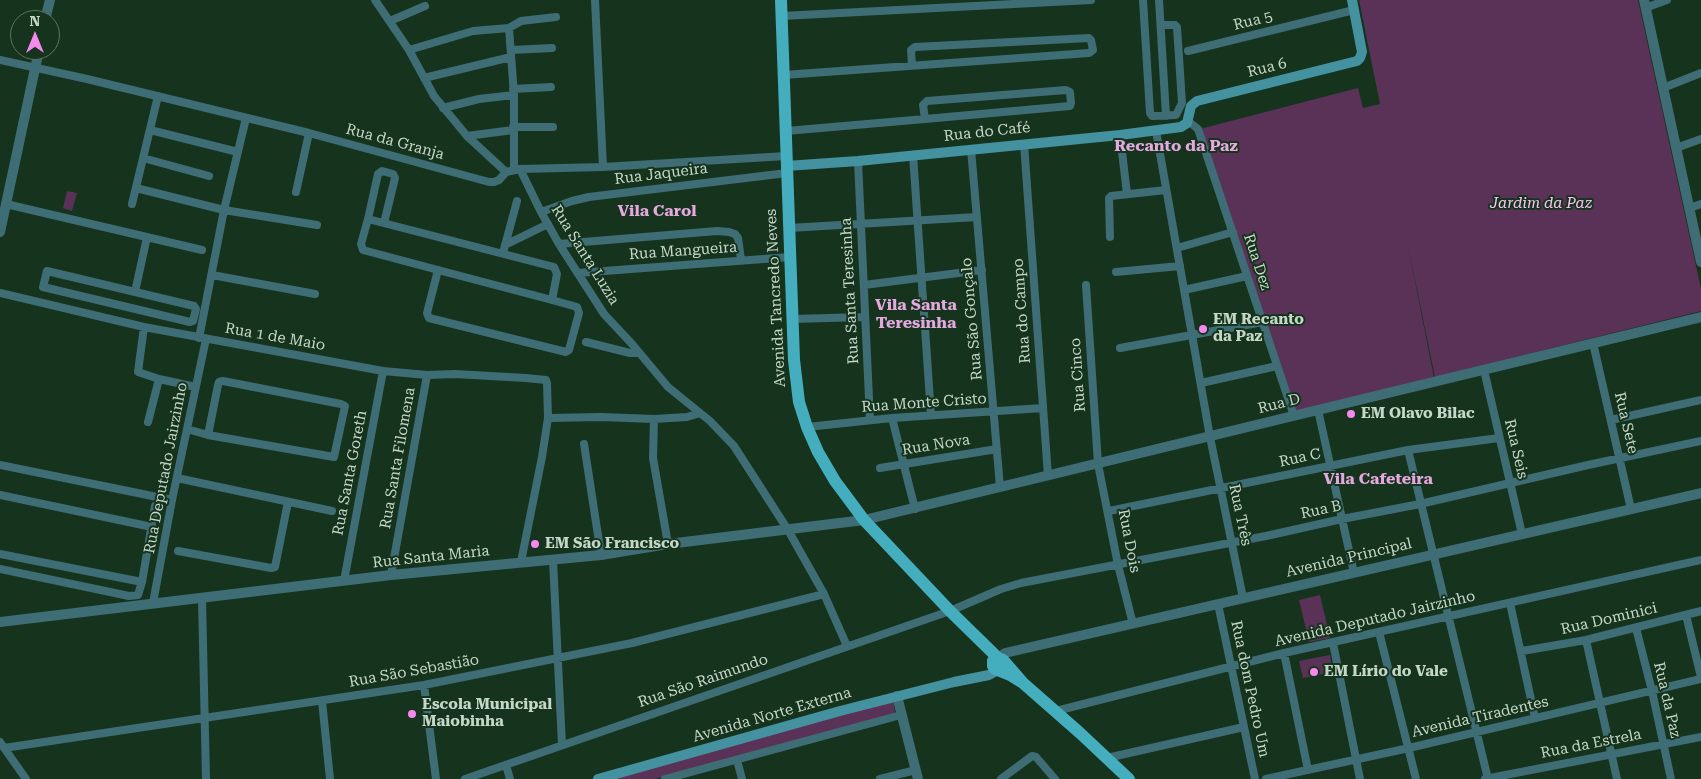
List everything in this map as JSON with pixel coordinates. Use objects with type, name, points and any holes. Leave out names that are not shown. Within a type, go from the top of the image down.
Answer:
[{"type":"main road","name":"Avenida Tancredo Neves","points":[[781,0],[796,384],[799,402],[807,427],[818,452],[835,482],[864,520],[965,625],[999,664],[1056,711],[1129,779]]},
{"type":"main road","name":"Rua 6","points":[[1188,120],[1191,106],[1197,102],[1352,63],[1360,58],[1362,52],[1353,5]]},
{"type":"main road","name":"Rua do Café","points":[[786,165],[913,155],[1156,130],[1181,127],[1186,125],[1188,120]]},
{"type":"main road","name":"Avenida Norte Externa","points":[[598,779],[896,696],[954,682],[999,664]]},
{"type":"street","points":[[375,0],[409,50],[443,108],[467,136],[513,170]]},
{"type":"street","points":[[595,0],[603,167]]},
{"type":"street","points":[[907,0],[908,10]]},
{"type":"street","points":[[782,16],[1091,0]]},
{"type":"street","points":[[1143,0],[1150,113],[1152,116],[1177,114],[1181,106],[1177,27],[1175,25],[1161,25]]},
{"type":"street","points":[[1159,0],[1166,116]]},
{"type":"street","points":[[1667,0],[1644,4],[1701,262]]},
{"type":"street","name":"Rua 5","points":[[1188,51],[1353,5]]},
{"type":"street","points":[[390,21],[425,6]]},
{"type":"street","points":[[409,50],[473,31],[509,28],[521,21],[556,17]]},
{"type":"street","points":[[509,28],[513,92],[513,170]]},
{"type":"street","points":[[784,75],[1089,53],[1092,50],[1091,40],[1088,38],[915,48],[911,50],[912,65]]},
{"type":"street","points":[[424,78],[511,54],[552,48]]},
{"type":"street","name":"Rua da Granja","points":[[0,60],[310,133],[489,182],[499,180],[513,170],[786,165]]},
{"type":"street","points":[[0,232],[37,60]]},
{"type":"street","points":[[1663,88],[1701,73]]},
{"type":"street","points":[[443,108],[513,92],[551,87]]},
{"type":"street","points":[[786,131],[925,119],[1070,106],[1072,103],[1070,92],[1066,90],[927,101],[923,105],[925,119]]},
{"type":"street","points":[[132,204],[158,96]]},
{"type":"street","name":"Rua Deputado Jairzinho","points":[[153,603],[196,387],[202,338],[224,210],[246,118]]},
{"type":"street","name":"Rua Dez","points":[[1188,120],[1198,129],[1294,416]]},
{"type":"street","points":[[467,136],[513,128],[553,127]]},
{"type":"street","points":[[150,130],[238,152]]},
{"type":"street","points":[[1156,130],[1194,336],[1210,437]]},
{"type":"street","points":[[296,192],[310,133]]},
{"type":"street","points":[[1120,134],[1127,194]]},
{"type":"street","points":[[1676,148],[1701,139]]},
{"type":"street","name":"Rua do Campo","points":[[1024,144],[1048,476]]},
{"type":"street","name":"Rua São Gonçalo","points":[[971,149],[1000,487]]},
{"type":"street","points":[[913,155],[931,415]]},
{"type":"street","points":[[143,158],[209,176]]},
{"type":"street","name":"Rua Santa Teresinha","points":[[858,160],[870,420]]},
{"type":"street","name":"Rua Jaqueira","points":[[541,212],[589,197],[786,165]]},
{"type":"street","name":"Rua Santa Luzia","points":[[513,170],[604,314],[668,387],[710,421],[734,446],[788,530],[824,594],[848,646]]},
{"type":"street","points":[[384,222],[395,178],[393,174],[382,171],[378,174],[361,244],[363,250],[552,300],[576,307],[580,313],[568,352],[429,318],[427,314],[438,270]]},
{"type":"street","points":[[136,188],[224,210],[316,225]]},
{"type":"street","points":[[1110,237],[1109,198],[1166,190]]},
{"type":"street","points":[[503,253],[517,201]]},
{"type":"street","points":[[6,204],[202,250]]},
{"type":"street","points":[[1689,208],[1701,204]]},
{"type":"street","points":[[789,228],[976,217]]},
{"type":"street","points":[[368,219],[554,267],[558,274],[552,300]]},
{"type":"street","points":[[505,245],[548,224]]},
{"type":"street","points":[[559,244],[717,231],[729,232],[735,234],[738,238],[741,260]]},
{"type":"street","points":[[1177,248],[1233,232]]},
{"type":"street","points":[[135,292],[148,238]]},
{"type":"street","name":"Rua Mangueira","points":[[578,273],[790,256]]},
{"type":"street","points":[[1116,272],[1180,266]]},
{"type":"street","points":[[864,285],[982,270]]},
{"type":"street","points":[[47,271],[135,292],[194,306],[196,309],[193,321],[190,322],[44,287],[47,271]]},
{"type":"street","points":[[212,275],[315,294]]},
{"type":"street","points":[[1184,290],[1247,276]]},
{"type":"street","name":"Rua Cinco","points":[[1086,285],[1098,464]]},
{"type":"street","name":"Rua 1 de Maio","points":[[0,293],[144,327],[383,371],[427,375],[455,374],[544,379],[548,383],[548,418]]},
{"type":"street","name":"Rua D","points":[[864,520],[1701,317]]},
{"type":"street","points":[[792,319],[865,318]]},
{"type":"street","points":[[1120,348],[1263,322]]},
{"type":"street","points":[[144,327],[138,371],[159,379],[196,387]]},
{"type":"street","points":[[586,342],[630,354],[639,353]]},
{"type":"street","name":"Rua Sete","points":[[1593,343],[1632,509]]},
{"type":"street","points":[[1201,383],[1277,366]]},
{"type":"street","name":"Rua Seis","points":[[1484,370],[1522,534]]},
{"type":"street","name":"Rua Santa Goreth","points":[[344,581],[383,371]]},
{"type":"street","name":"Rua Santa Filomena","points":[[390,575],[427,375]]},
{"type":"street","points":[[148,422],[159,379]]},
{"type":"street","points":[[187,429],[208,435],[334,457],[344,406],[223,381],[219,382],[218,385],[208,435]]},
{"type":"street","points":[[1611,420],[1701,400]]},
{"type":"street","name":"Rua Monte Cristo","points":[[807,427],[892,418],[1043,408]]},
{"type":"street","points":[[1318,410],[1354,573]]},
{"type":"street","points":[[521,562],[548,418],[654,419],[687,417],[700,413]]},
{"type":"street","points":[[892,418],[915,508]]},
{"type":"street","points":[[654,419],[653,458],[668,544]]},
{"type":"street","name":"Rua Três","points":[[1210,437],[1243,598]]},
{"type":"street","name":"Rua C","points":[[1109,511],[1408,450],[1499,438]]},
{"type":"street","name":"Rua B","points":[[950,611],[1001,589],[1021,583],[1232,543],[1420,504],[1509,482],[1701,441]]},
{"type":"street","points":[[584,444],[600,555]]},
{"type":"street","name":"Rua Nova","points":[[880,468],[997,449]]},
{"type":"street","points":[[1408,450],[1420,504],[1450,616],[1487,779]]},
{"type":"street","name":"Rua Dois","points":[[1098,464],[1109,511],[1118,565],[1133,624]]},
{"type":"street","points":[[0,465],[172,500]]},
{"type":"street","points":[[177,478],[332,511]]},
{"type":"street","name":"Avenida Principal","points":[[999,664],[1133,624],[1701,493]]},
{"type":"street","points":[[0,495],[152,527]]},
{"type":"street","points":[[178,551],[275,568],[288,502]]},
{"type":"street","points":[[0,569],[129,596],[138,595],[156,506]]},
{"type":"street","name":"Rua Santa Maria","points":[[0,622],[390,575],[600,555],[668,544],[864,520]]},
{"type":"street","points":[[0,554],[142,582]]},
{"type":"street","points":[[553,560],[562,745]]},
{"type":"street","name":"Avenida Deputado Jairzinho","points":[[1056,711],[1284,653],[1701,560]]},
{"type":"street","name":"Rua São Sebastião","points":[[2,745],[424,685],[632,643],[824,594]]},
{"type":"street","points":[[202,598],[206,779]]},
{"type":"street","points":[[1510,603],[1522,651],[1535,718]]},
{"type":"street","name":"Rua dom Pedro Um","points":[[1218,604],[1255,779]]},
{"type":"street","name":"Rua São Raimundo","points":[[465,779],[950,611]]},
{"type":"street","name":"Rua Dominici","points":[[1522,651],[1586,640],[1701,611]]},
{"type":"street","points":[[1686,615],[1701,678]]},
{"type":"street","name":"Rua da Paz","points":[[1636,628],[1671,779]]},
{"type":"street","points":[[1379,632],[1416,779]]},
{"type":"street","points":[[1586,640],[1617,779]]},
{"type":"street","points":[[1333,643],[1360,779]]},
{"type":"street","points":[[1284,653],[1308,770]]},
{"type":"street","name":"Avenida Tiradentes","points":[[1266,779],[1409,748],[1701,678]]},
{"type":"street","points":[[424,685],[436,779]]},
{"type":"street","points":[[880,779],[917,774],[896,696]]},
{"type":"street","points":[[322,701],[330,779]]},
{"type":"street","points":[[665,779],[902,715]]},
{"type":"street","points":[[1107,758],[1244,727]]},
{"type":"street","name":"Rua da Estrela","points":[[1487,779],[1511,776],[1701,737]]},
{"type":"street","points":[[2,745],[26,779]]},
{"type":"street","points":[[1001,779],[1032,756],[1036,757],[1055,779]]},
{"type":"street","points":[[737,760],[742,779]]},
{"type":"street","points":[[506,765],[510,779]]},
{"type":"green space","name":"Jardim da Paz","points":[[1359,0],[1638,0],[1701,289],[1701,311],[1435,377],[1407,241],[1434,378],[1295,413],[1200,129],[1358,88],[1363,108],[1380,104]]},
{"type":"green space","points":[[67,191],[77,193],[72,211],[63,208]]},
{"type":"green space","points":[[1320,595],[1330,638],[1309,642],[1299,600]]},
{"type":"green space","points":[[1330,655],[1333,672],[1303,678],[1299,661]]},
{"type":"green space","points":[[893,700],[895,713],[655,779],[614,779]]},
{"type":"place","name":"EM Recanto da Paz","points":[[1203,329]]},
{"type":"place","name":"EM Olavo Bilac","points":[[1351,414]]},
{"type":"place","name":"EM São Francisco","points":[[535,544]]},
{"type":"place","name":"EM Lírio do Vale","points":[[1314,672]]},
{"type":"place","name":"Escola Municipal Maiobinha","points":[[412,714]]},
{"type":"district","name":"Recanto da Paz","points":[[1176,146]]},
{"type":"district","name":"Vila Carol","points":[[657,211]]},
{"type":"district","name":"Vila Santa Teresinha","points":[[916,314]]},
{"type":"district","name":"Vila Cafeteira","points":[[1378,479]]}]
